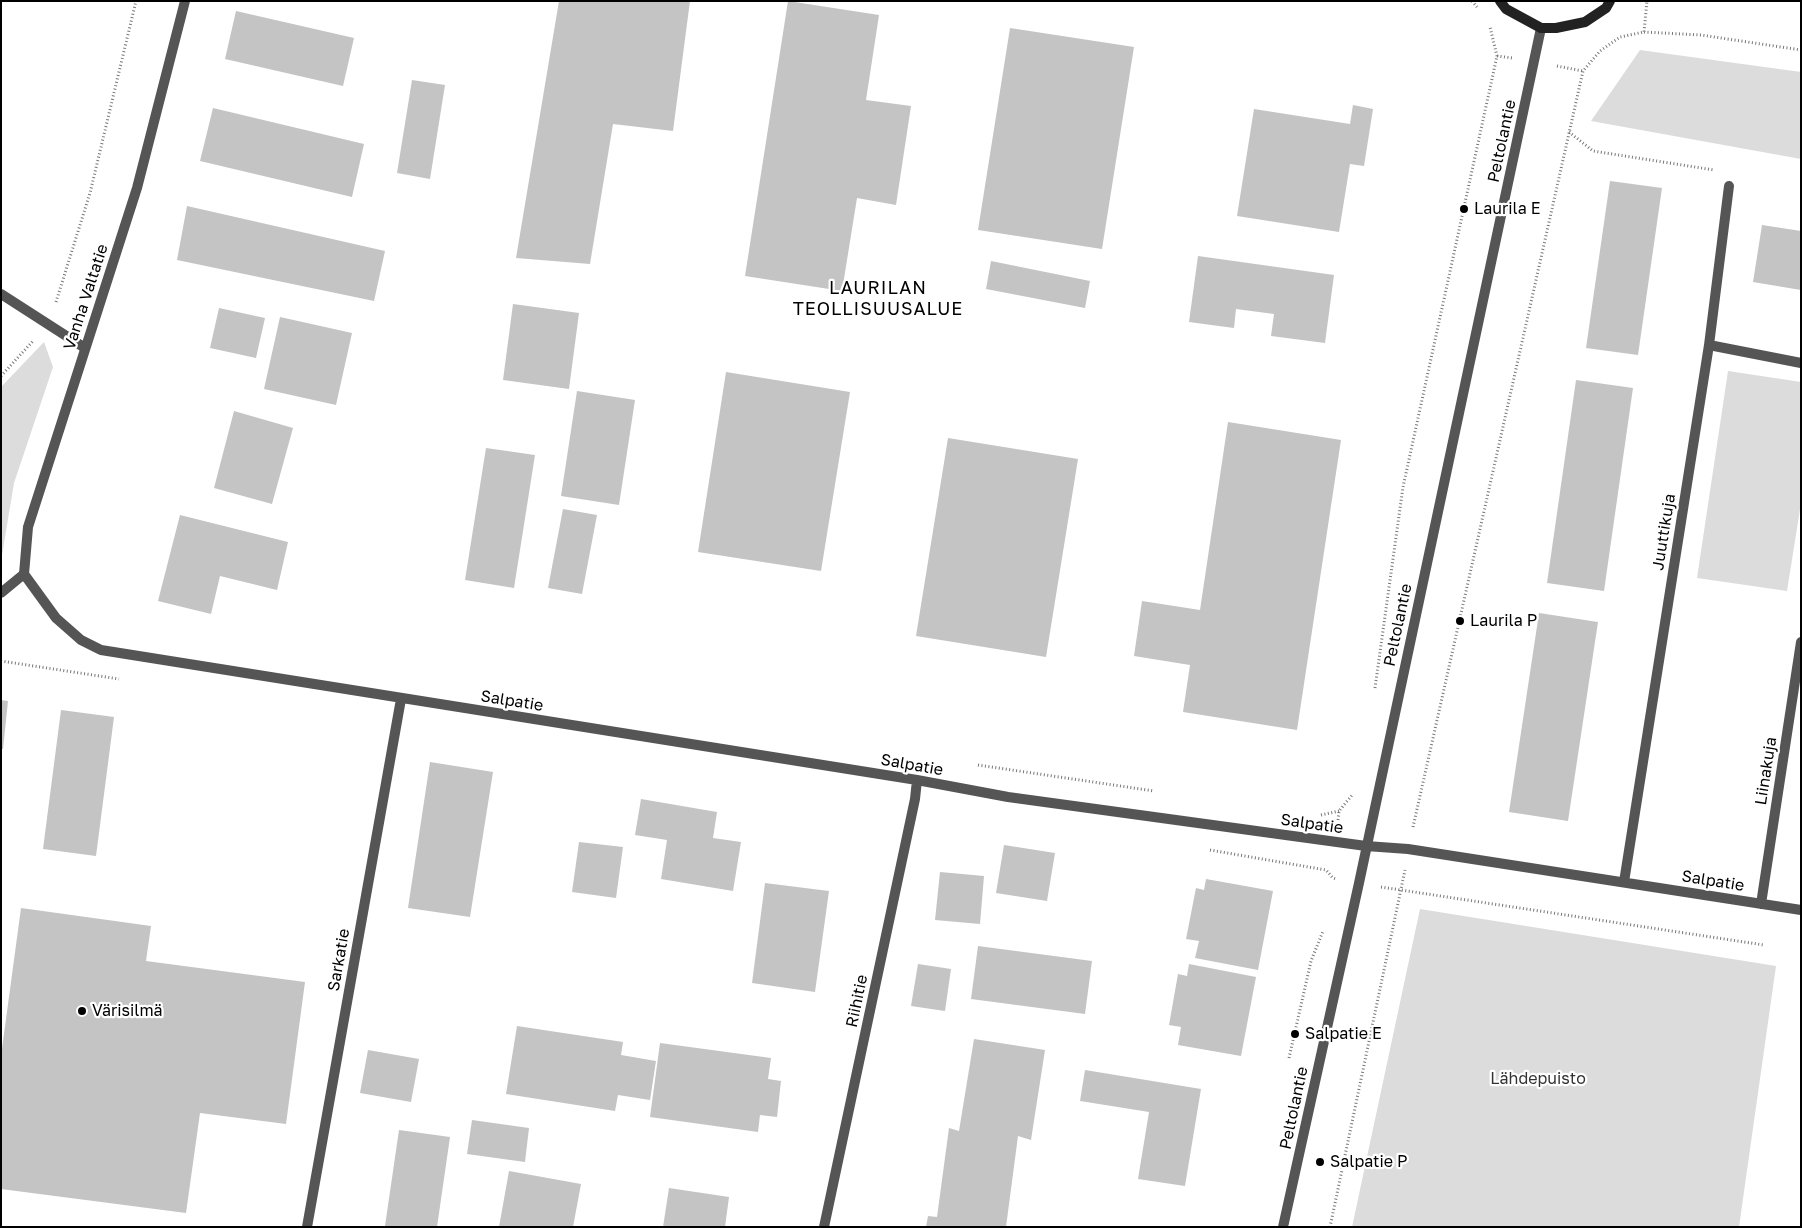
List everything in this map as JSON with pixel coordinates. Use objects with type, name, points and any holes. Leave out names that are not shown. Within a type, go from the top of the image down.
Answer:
[{"type":"street","name":"Vanha Valtatie","points":[[24,574],[28,527],[137,188],[185,1]]},
{"type":"street","points":[[1500,1],[1506,9],[1541,28],[1556,28],[1585,22],[1606,8],[1610,1]]},
{"type":"street","name":"Peltolantie","points":[[1283,1227],[1541,28]]},
{"type":"street","name":"Juuttikuja","points":[[1624,882],[1709,345],[1729,186]]},
{"type":"street","points":[[1,294],[85,348]]},
{"type":"street","points":[[1709,345],[1801,363]]},
{"type":"street","points":[[1,593],[24,574]]},
{"type":"street","name":"Salpatie","points":[[24,574],[40,598],[62,624],[81,640],[101,650],[916,780],[1008,797],[1366,846],[1408,849],[1801,910]]},
{"type":"street","name":"Liinakuja","points":[[1761,904],[1801,642]]},
{"type":"street","name":"Sarkatie","points":[[307,1227],[401,699]]},
{"type":"street","name":"Riihitie","points":[[824,1227],[915,799],[916,780]]},
{"type":"path","points":[[1,376],[49,325],[90,193],[136,1]]},
{"type":"path","points":[[1472,1],[1480,12]]},
{"type":"path","points":[[1644,32],[1647,1]]},
{"type":"path","points":[[1374,690],[1404,487],[1497,56],[1486,20]]},
{"type":"path","points":[[1330,1227],[1402,891],[1408,849],[1583,71],[1600,51],[1620,37],[1644,32],[1701,35],[1801,50]]},
{"type":"path","points":[[1569,132],[1593,151],[1708,168],[1720,172],[1729,186]]},
{"type":"path","points":[[1326,870],[1333,862],[1339,811],[1353,794]]},
{"type":"path","points":[[1332,886],[1333,878]]},
{"type":"path","points":[[1289,1058],[1310,961],[1325,925]]},
{"type":"green space","points":[[1640,50],[1801,72],[1801,159],[1591,121]]},
{"type":"green space","points":[[44,342],[53,367],[14,483],[1,561],[1,387]]},
{"type":"green space","points":[[1728,371],[1801,382],[1801,503],[1787,591],[1697,578]]},
{"type":"green space","name":"Lähdepuisto","points":[[1420,909],[1776,966],[1739,1227],[1352,1227]]},
{"type":"building","points":[[559,1],[690,1],[673,131],[613,124],[590,264],[516,258]]},
{"type":"building","points":[[788,1],[879,15],[866,100],[911,106],[896,205],[857,198],[842,291],[745,276]]},
{"type":"building","points":[[236,11],[354,38],[343,86],[225,59]]},
{"type":"building","points":[[1010,28],[1134,47],[1102,249],[978,230]]},
{"type":"building","points":[[412,80],[445,85],[430,179],[397,173]]},
{"type":"building","points":[[1353,105],[1373,109],[1364,166],[1350,164],[1339,232],[1237,216],[1254,109],[1350,124]]},
{"type":"building","points":[[213,108],[364,144],[352,197],[200,161]]},
{"type":"building","points":[[1610,181],[1662,188],[1638,355],[1586,348]]},
{"type":"building","points":[[187,206],[385,251],[374,301],[177,260]]},
{"type":"building","points":[[1762,225],[1801,231],[1801,290],[1753,282]]},
{"type":"building","points":[[1198,256],[1334,275],[1325,343],[1271,336],[1274,314],[1236,309],[1234,328],[1189,322]]},
{"type":"building","points":[[991,261],[1090,281],[1085,308],[986,289]]},
{"type":"building","points":[[513,304],[579,313],[569,389],[503,380]]},
{"type":"building","points":[[219,308],[265,318],[256,358],[210,348]]},
{"type":"building","points":[[280,317],[352,333],[336,405],[264,389]]},
{"type":"building","points":[[726,372],[850,392],[821,571],[698,552]]},
{"type":"building","points":[[1576,380],[1633,388],[1604,591],[1547,583]]},
{"type":"building","points":[[577,391],[635,400],[619,505],[561,496]]},
{"type":"building","points":[[234,411],[293,428],[272,504],[214,488]]},
{"type":"building","points":[[1228,422],[1341,440],[1297,730],[1183,712],[1190,665],[1134,656],[1142,601],[1200,610]]},
{"type":"building","points":[[948,438],[1078,459],[1046,657],[916,636]]},
{"type":"building","points":[[486,448],[535,455],[514,588],[465,580]]},
{"type":"building","points":[[563,509],[597,515],[582,594],[548,588]]},
{"type":"building","points":[[180,515],[288,542],[277,590],[220,576],[211,614],[158,601]]},
{"type":"building","points":[[1539,613],[1598,622],[1568,821],[1509,812]]},
{"type":"building","points":[[1,700],[8,701],[3,749],[1,749]]},
{"type":"building","points":[[61,710],[114,717],[96,856],[43,849]]},
{"type":"building","points":[[430,762],[493,772],[470,917],[408,908]]},
{"type":"building","points":[[641,799],[717,812],[713,838],[741,842],[733,891],[661,879],[667,840],[635,835]]},
{"type":"building","points":[[579,842],[623,847],[616,898],[572,892]]},
{"type":"building","points":[[1004,845],[1055,853],[1047,901],[996,893]]},
{"type":"building","points":[[940,872],[984,876],[980,924],[935,920]]},
{"type":"building","points":[[1206,879],[1273,891],[1258,970],[1195,958],[1199,941],[1186,939],[1196,888],[1204,890]]},
{"type":"building","points":[[765,883],[829,891],[815,992],[752,983]]},
{"type":"building","points":[[21,908],[151,926],[146,961],[305,982],[286,1124],[200,1113],[186,1213],[1,1189],[1,1056]]},
{"type":"building","points":[[978,946],[1092,961],[1085,1014],[971,999]]},
{"type":"building","points":[[918,964],[951,969],[945,1011],[911,1006]]},
{"type":"building","points":[[1189,964],[1256,977],[1241,1056],[1178,1045],[1181,1027],[1169,1025],[1178,974],[1187,976]]},
{"type":"building","points":[[517,1026],[623,1042],[621,1055],[656,1061],[650,1100],[618,1095],[615,1111],[506,1094]]},
{"type":"building","points":[[974,1039],[1045,1050],[1031,1140],[1018,1136],[1006,1227],[926,1227],[928,1216],[937,1217],[949,1128],[959,1131]]},
{"type":"building","points":[[660,1043],[771,1058],[768,1079],[781,1081],[777,1117],[760,1115],[758,1132],[650,1117]]},
{"type":"building","points":[[368,1050],[419,1059],[411,1102],[360,1093]]},
{"type":"building","points":[[1085,1070],[1201,1089],[1185,1186],[1138,1179],[1149,1112],[1080,1101]]},
{"type":"building","points":[[472,1120],[529,1128],[525,1162],[467,1154]]},
{"type":"building","points":[[399,1130],[450,1137],[437,1227],[385,1226]]},
{"type":"building","points":[[509,1171],[581,1184],[573,1227],[499,1227]]},
{"type":"building","points":[[669,1188],[729,1197],[725,1227],[663,1227]]},
{"type":"place","name":"Laurila E","points":[[1464,209]]},
{"type":"place","name":"Laurila P","points":[[1460,621]]},
{"type":"place","name":"Värisilmä","points":[[82,1011]]},
{"type":"place","name":"Salpatie E","points":[[1295,1034]]},
{"type":"place","name":"Salpatie P","points":[[1320,1162]]},
{"type":"district","name":"LAURILAN TEOLLISUUSALUE","points":[[878,298]]}]
